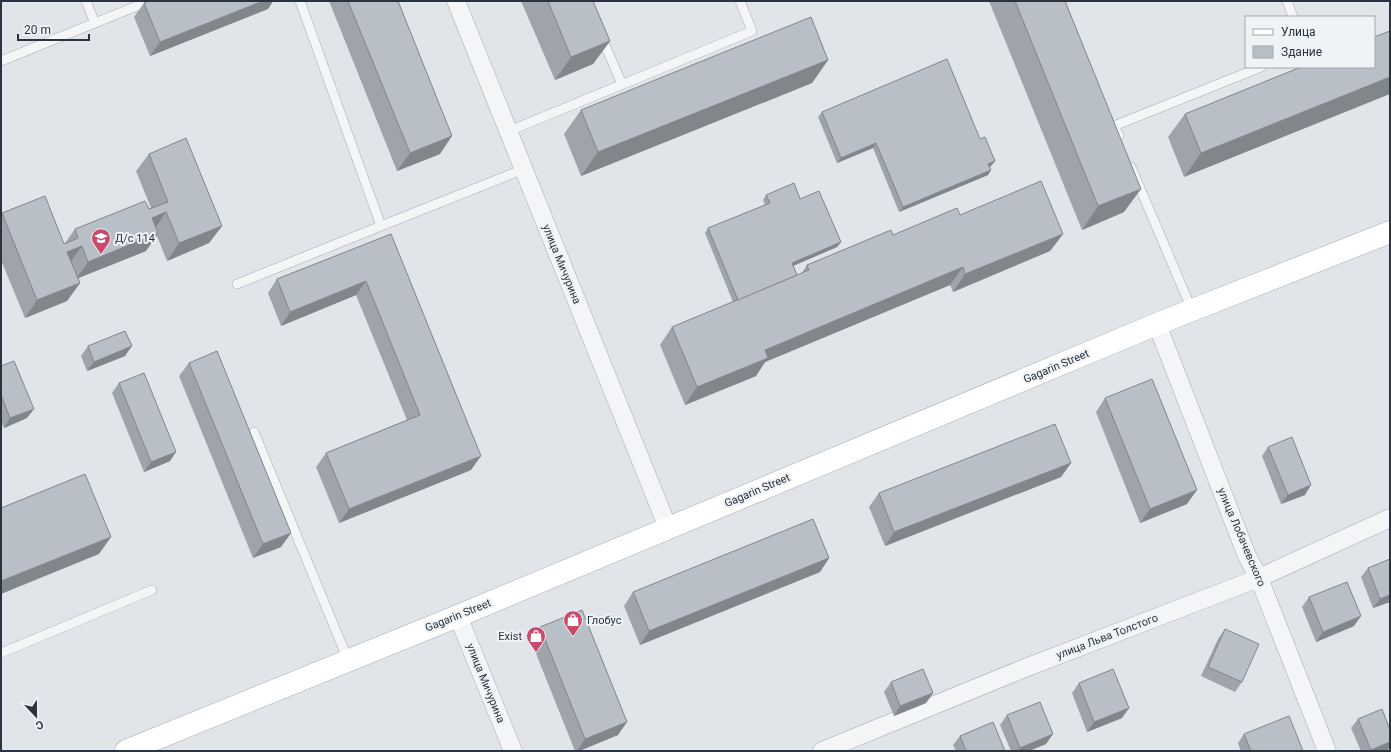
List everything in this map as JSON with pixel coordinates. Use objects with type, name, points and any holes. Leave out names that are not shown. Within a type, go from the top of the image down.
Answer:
[{"type":"main road","name":"Gagarin Street","points":[[126,751],[458,616],[1157,324],[1390,232]]},
{"type":"street","name":"улица Мичурина","points":[[456,1],[668,528]]},
{"type":"street","name":"улица Лобачевского","points":[[1157,324],[1247,556],[1258,578],[1327,751]]},
{"type":"street","name":"улица Льва Толстого","points":[[822,751],[1025,668],[1258,578],[1390,518]]},
{"type":"street","name":"улица Мичурина","points":[[458,616],[513,751]]},
{"type":"lane","points":[[86,1],[95,23]]},
{"type":"lane","points":[[1,61],[149,1]]},
{"type":"lane","points":[[300,1],[381,226]]},
{"type":"lane","points":[[509,131],[752,31],[740,1]]},
{"type":"lane","points":[[1287,1],[1293,16]]},
{"type":"lane","points":[[598,29],[622,84]]},
{"type":"lane","points":[[1192,310],[1113,122],[1257,68]]},
{"type":"lane","points":[[237,284],[524,169]]},
{"type":"lane","points":[[254,432],[348,660]]},
{"type":"lane","points":[[1,653],[152,590]]},
{"type":"building","points":[[149,1],[263,1],[160,42],[144,3]]},
{"type":"building","points":[[348,1],[398,1],[452,136],[410,153]]},
{"type":"building","points":[[548,1],[593,1],[610,41],[571,57]]},
{"type":"building","points":[[1015,1],[1065,1],[1141,189],[1098,206]]},
{"type":"building","points":[[811,17],[828,60],[598,152],[581,110]]},
{"type":"building","points":[[1390,31],[1390,77],[1201,153],[1185,114],[1299,68],[1375,68],[1375,37]]},
{"type":"building","points":[[947,59],[980,139],[985,137],[995,161],[988,164],[991,170],[903,207],[876,143],[841,158],[822,112]]},
{"type":"building","points":[[186,138],[222,226],[179,243],[166,212],[152,218],[158,233],[88,262],[82,246],[67,252],[80,283],[37,300],[2,213],[45,196],[64,244],[78,238],[75,229],[145,201],[149,209],[168,202],[149,154]]},
{"type":"building","points":[[1041,181],[1063,234],[965,274],[963,267],[765,350],[768,358],[697,387],[672,327],[809,270],[807,265],[891,230],[893,235],[957,208],[960,215]]},
{"type":"building","points":[[794,183],[800,199],[819,191],[841,242],[792,263],[797,275],[738,300],[708,228],[770,203],[766,195]]},
{"type":"building","points":[[391,234],[481,456],[349,509],[326,453],[420,415],[366,281],[290,312],[277,279]]},
{"type":"building","points":[[125,331],[132,346],[94,362],[88,346]]},
{"type":"building","points":[[217,351],[291,533],[263,544],[189,363]]},
{"type":"building","points":[[14,361],[34,409],[10,418],[1,395],[1,366]]},
{"type":"building","points":[[144,373],[176,452],[151,462],[119,383]]},
{"type":"building","points":[[1152,379],[1197,490],[1150,509],[1105,398]]},
{"type":"building","points":[[1055,424],[1071,463],[894,532],[879,493]]},
{"type":"building","points":[[1292,437],[1311,485],[1288,495],[1268,447]]},
{"type":"building","points":[[85,474],[111,537],[1,581],[1,508]]},
{"type":"building","points":[[813,519],[829,558],[649,631],[633,592]]},
{"type":"building","points":[[1390,559],[1390,595],[1380,599],[1368,568]]},
{"type":"building","points":[[1347,582],[1361,616],[1323,632],[1309,597]]},
{"type":"building","points":[[582,610],[627,722],[585,739],[540,627]]},
{"type":"building","points":[[1225,629],[1259,644],[1242,682],[1208,667]]},
{"type":"building","points":[[923,669],[933,693],[900,706],[891,682]]},
{"type":"building","points":[[1113,669],[1129,708],[1094,722],[1079,683]]},
{"type":"building","points":[[1040,702],[1053,734],[1020,748],[1007,715]]},
{"type":"building","points":[[1382,709],[1390,730],[1390,742],[1371,750],[1358,719]]},
{"type":"building","points":[[1289,716],[1303,751],[1251,751],[1244,734]]},
{"type":"building","points":[[993,722],[1005,751],[966,751],[960,736]]},
{"type":"place","name":"Д/с 114","points":[[101,255]]},
{"type":"place","name":"Глобус","points":[[573,637]]},
{"type":"place","name":"Exist","points":[[536,653]]}]
